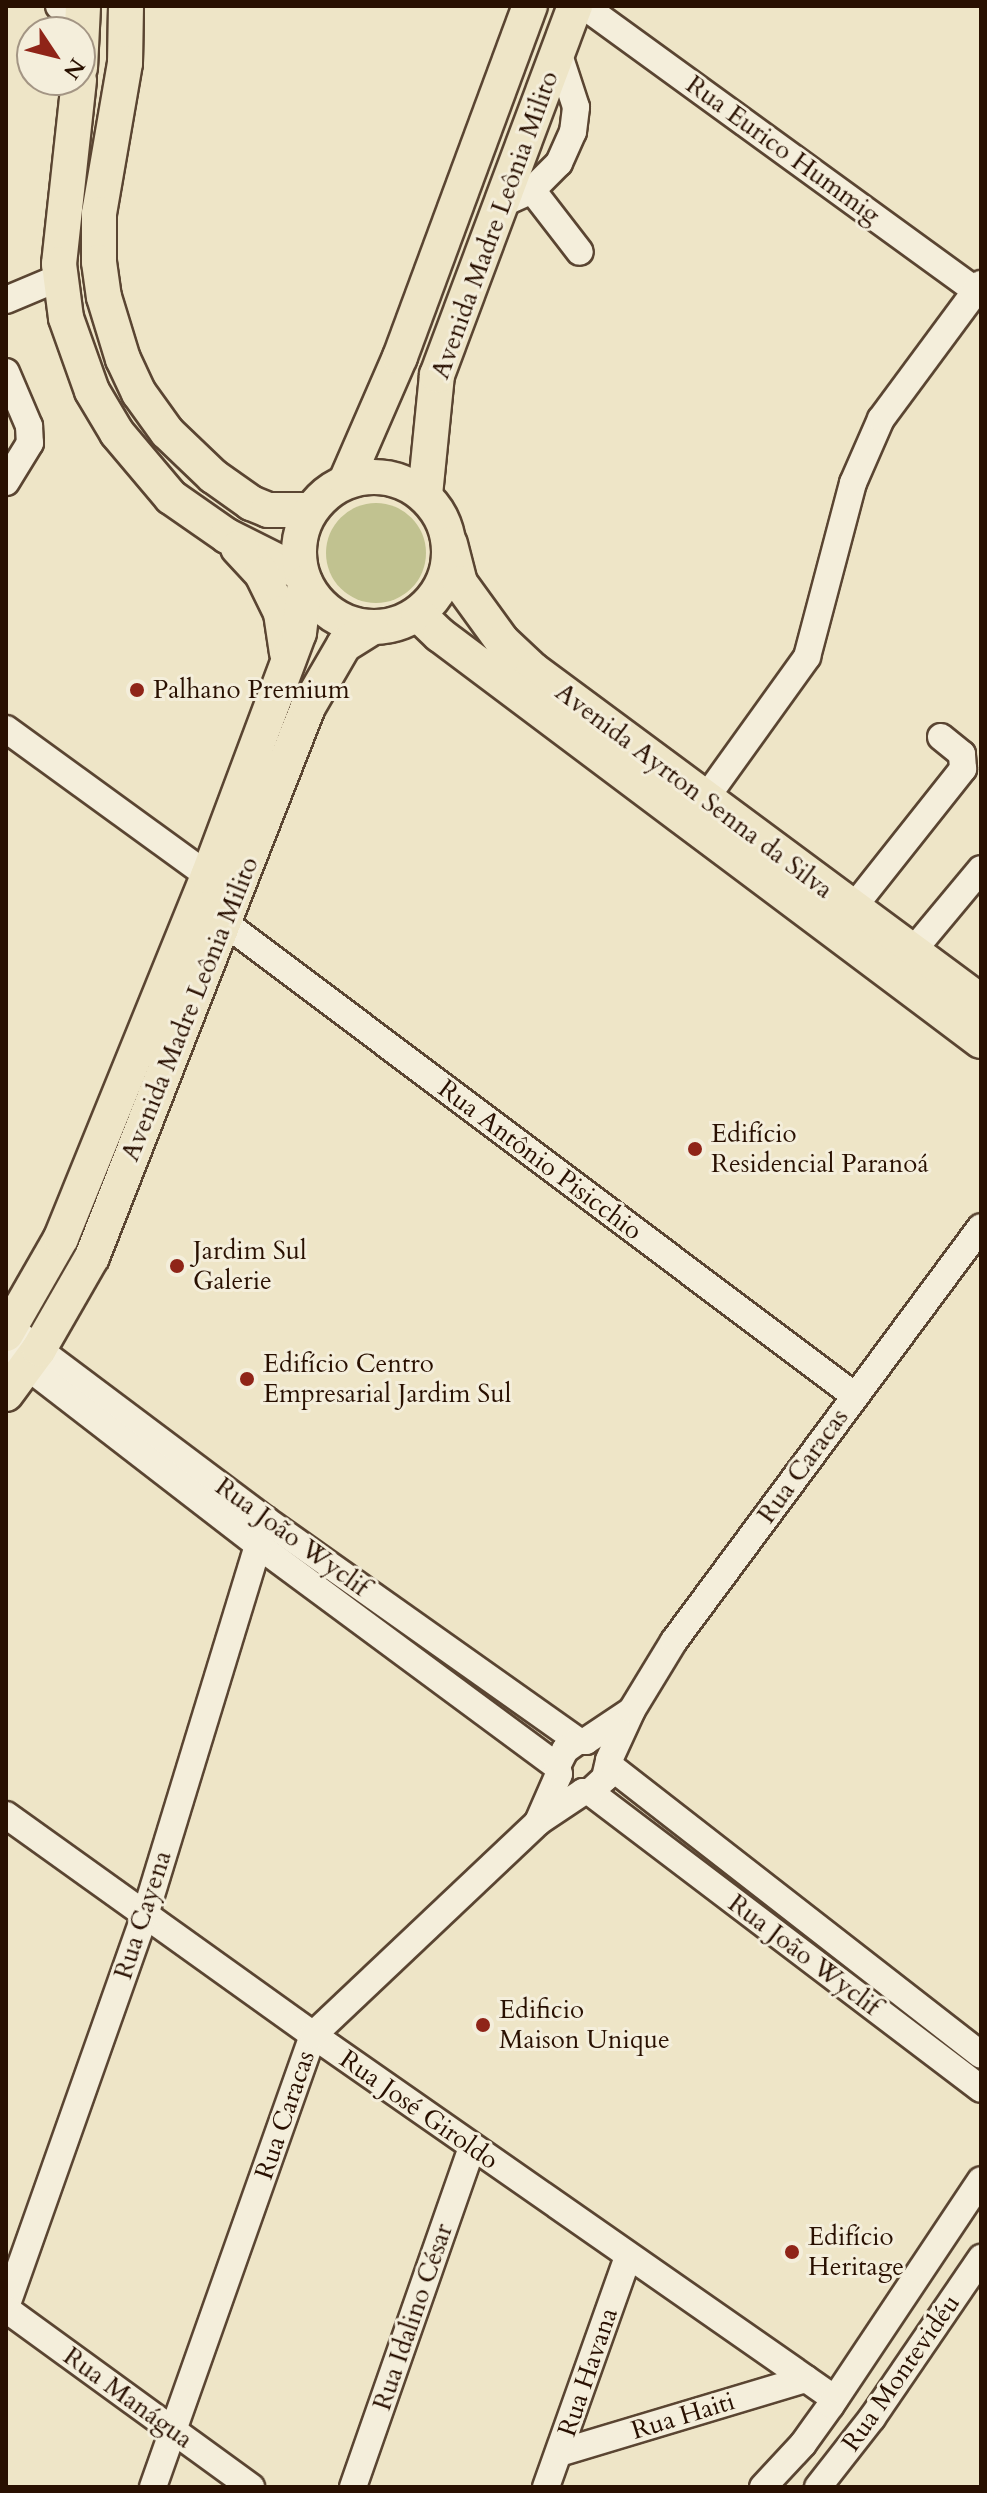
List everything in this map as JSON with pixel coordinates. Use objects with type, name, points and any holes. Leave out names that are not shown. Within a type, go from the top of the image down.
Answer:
[{"type":"main road","points":[[126,6],[125,63],[99,214],[99,262],[107,311],[123,359],[139,393],[167,432],[213,476],[251,503],[268,510],[311,510]]},
{"type":"main road","name":"Avenida Madre Leônia Milito","points":[[346,481],[400,357],[530,6]]},
{"type":"main road","name":"Avenida Madre Leônia Milito","points":[[425,495],[437,375],[516,197],[558,52],[575,6]]},
{"type":"main road","points":[[77,96],[62,217],[61,277],[66,318],[74,348],[92,391],[117,433],[171,497],[227,536],[303,578]]},
{"type":"main road","points":[[369,476],[389,477],[425,495],[446,526],[450,544],[444,583],[418,614],[396,625],[371,628],[350,624],[331,615],[316,601],[303,578],[298,551],[302,530],[311,510],[327,493],[346,481],[369,476]]},
{"type":"main road","points":[[227,536],[262,574],[281,613],[288,661]]},
{"type":"main road","name":"Avenida Ayrton Senna da Silva","points":[[450,544],[460,583],[502,641],[533,670],[981,1002]]},
{"type":"main road","name":"Avenida Madre Leônia Milito","points":[[6,1394],[16,1342],[208,876],[299,633],[303,578]]},
{"type":"main road","name":"Avenida Ayrton Senna da Silva","points":[[418,614],[440,635],[981,1041]]},
{"type":"main road","name":"Avenida Madre Leônia Milito","points":[[16,1342],[92,1257],[308,707],[344,645],[371,628]]},
{"type":"street","name":"Rua Eurico Hummig","points":[[584,6],[980,289]]},
{"type":"street","points":[[516,197],[580,252]]},
{"type":"street","points":[[6,300],[61,277]]},
{"type":"street","points":[[705,799],[807,657],[853,483],[881,419],[980,289]]},
{"type":"street","points":[[6,372],[29,426],[30,443],[6,482]]},
{"type":"street","points":[[6,729],[208,876]]},
{"type":"street","points":[[852,909],[963,769],[962,754],[941,737]]},
{"type":"street","points":[[911,953],[981,869]]},
{"type":"street","name":"Rua Antônio Pisicchio","points":[[225,923],[855,1396]]},
{"type":"street","points":[[94,1155],[127,1169]]},
{"type":"street","points":[[76,1201],[109,1214]]},
{"type":"street","name":"Rua Caracas","points":[[153,2487],[313,2035],[538,1822],[605,1778],[632,1710],[674,1641],[981,1227]]},
{"type":"street","name":"Rua João Wyclif","points":[[16,1342],[582,1741],[601,1746],[609,1763],[981,2055]]},
{"type":"street","name":"Rua João Wyclif","points":[[16,1342],[258,1545],[558,1770],[567,1786],[586,1792],[981,2089]]},
{"type":"street","name":"Rua Cayena","points":[[6,2308],[145,1915],[266,1520]]},
{"type":"street","name":"Rua Caracas","points":[[538,1822],[565,1750],[632,1710]]},
{"type":"street","name":"Rua José Giroldo","points":[[6,1815],[628,2257],[835,2399]]},
{"type":"street","name":"Rua Idalino César","points":[[353,2487],[472,2147]]},
{"type":"street","points":[[763,2487],[803,2444],[835,2399],[981,2180]]},
{"type":"street","name":"Rua Havana","points":[[546,2487],[628,2257]]},
{"type":"street","name":"Rua Montevidéu","points":[[818,2487],[872,2418],[981,2258]]},
{"type":"street","name":"Rua Manágua","points":[[6,2308],[251,2487]]},
{"type":"street","name":"Rua Haiti","points":[[559,2453],[806,2379]]},
{"type":"green space","points":[[376,503],[395,507],[412,517],[422,534],[426,553],[422,572],[412,589],[395,599],[376,603],[357,599],[340,589],[330,572],[326,553],[330,534],[340,517],[357,507]]},
{"type":"place","name":"Palhano Premium","points":[[137,690]]},
{"type":"place","name":"Edifício Residencial Paranoá","points":[[695,1149]]},
{"type":"place","name":"Jardim Sul Galerie","points":[[177,1266]]},
{"type":"place","name":"Edifício Centro Empresarial Jardim Sul","points":[[247,1379]]},
{"type":"place","name":"Edificio Maison Unique","points":[[483,2025]]},
{"type":"place","name":"Edifício Heritage","points":[[792,2252]]}]
